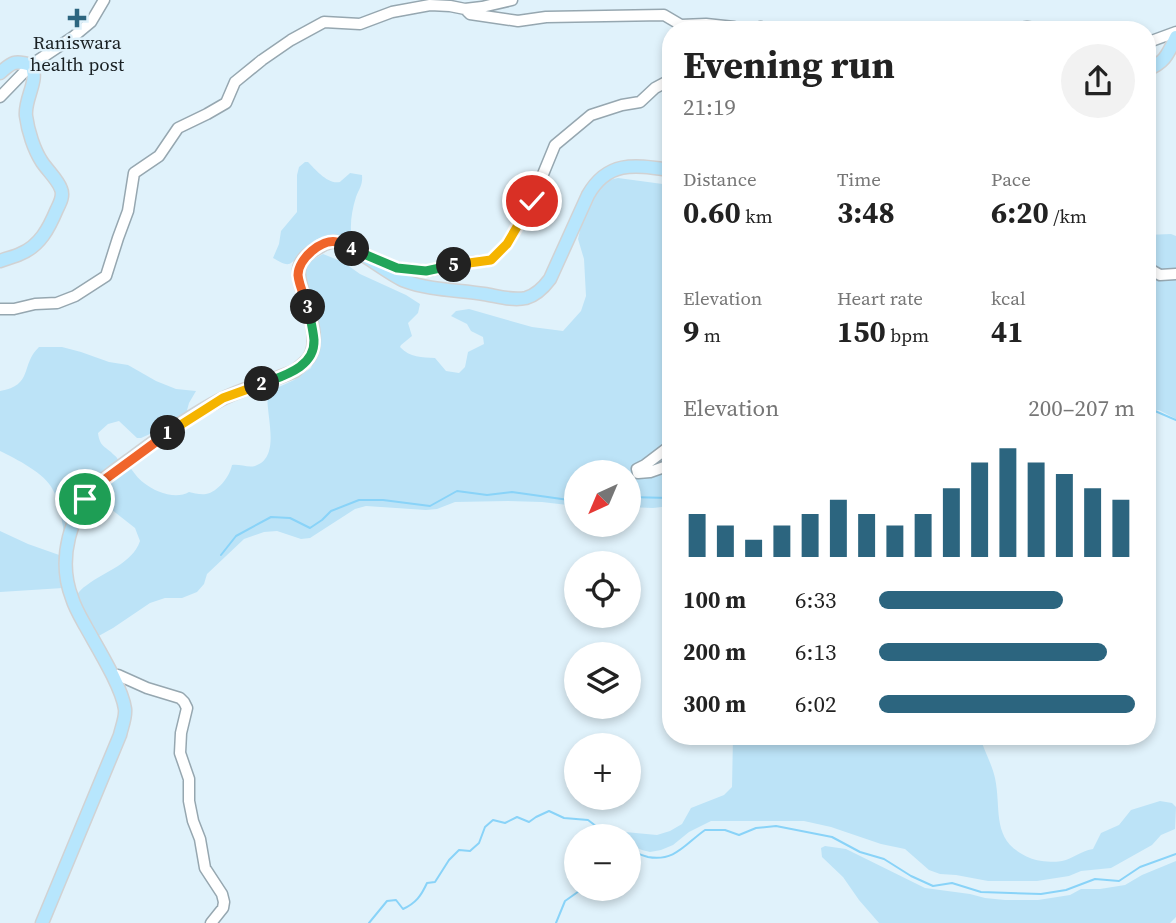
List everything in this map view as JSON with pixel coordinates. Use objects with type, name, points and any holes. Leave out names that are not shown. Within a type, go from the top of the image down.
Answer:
[{"type":"main road","points":[[1156,65],[1165,59],[1176,35]]},
{"type":"main road","points":[[0,73],[11,63],[21,62],[31,65],[35,70],[33,84],[27,96],[26,118],[40,159],[61,188],[62,196],[50,226],[41,239],[22,254],[0,261]]},
{"type":"main road","points":[[42,923],[120,734],[124,718],[125,708],[112,675],[72,598],[67,580],[70,534],[76,513],[85,499],[100,483],[158,439],[223,398],[295,370],[303,364],[314,344],[298,276],[301,263],[314,250],[330,242],[337,242],[407,282],[509,299],[528,298],[544,287],[550,279],[588,195],[603,176],[611,170],[623,167],[662,169]]},
{"type":"street","points":[[0,97],[31,65],[91,22],[104,0]]},
{"type":"street","points":[[0,309],[57,303],[75,296],[106,276],[128,211],[134,173],[159,156],[178,128],[226,103],[235,82],[291,40],[324,22],[360,24],[392,12],[430,5],[465,9],[512,0]]},
{"type":"street","points":[[465,9],[470,14],[518,21],[546,17],[664,15],[674,21]]},
{"type":"street","points":[[1156,40],[1176,35]]},
{"type":"street","points":[[362,254],[397,268],[426,271],[491,260],[507,244],[532,201],[555,145],[590,115],[640,102],[662,84]]},
{"type":"street","points":[[1156,273],[1176,274]]},
{"type":"street","points":[[662,452],[637,469],[638,474],[662,468]]},
{"type":"street","points":[[112,675],[180,698],[187,708],[180,753],[189,779],[189,801],[205,868],[222,894],[224,902],[211,923]]},
{"type":"shaded area","points":[[305,162],[326,179],[335,182],[340,182],[350,173],[362,175],[352,215],[353,244],[332,238],[320,238],[292,262],[285,264],[273,258],[281,231],[297,212],[297,175],[299,167]]},
{"type":"shaded area","points":[[618,178],[662,184],[662,507],[641,508],[641,460],[564,460],[564,505],[508,501],[455,502],[426,510],[366,506],[355,509],[310,538],[301,539],[277,531],[264,532],[244,539],[207,574],[204,584],[197,592],[182,598],[165,598],[150,603],[95,638],[74,598],[85,586],[131,556],[140,541],[135,528],[93,495],[128,465],[149,486],[166,494],[178,495],[189,492],[210,493],[223,483],[232,465],[255,466],[263,461],[270,444],[268,392],[294,380],[311,368],[318,343],[303,277],[307,263],[323,254],[420,304],[418,313],[408,323],[412,336],[400,347],[412,355],[435,358],[446,371],[459,373],[465,367],[468,352],[484,344],[483,337],[451,316],[456,311],[469,309],[532,327],[563,331],[581,311],[586,296],[584,259],[578,239],[588,195],[601,182]]},
{"type":"shaded area","points":[[1156,235],[1176,236],[1176,419],[1156,410]]},
{"type":"shaded area","points":[[39,347],[62,347],[109,362],[128,365],[176,389],[196,391],[186,414],[172,424],[141,438],[137,438],[119,421],[108,424],[98,433],[102,444],[121,464],[87,489],[65,538],[61,513],[49,484],[29,467],[0,451],[0,391],[18,384]]},
{"type":"shaded area","points":[[0,531],[62,556],[63,588],[0,592]]},
{"type":"shaded area","points":[[733,745],[983,745],[995,778],[1003,834],[1017,851],[1030,858],[1050,862],[1062,861],[1093,849],[1101,833],[1119,825],[1131,810],[1160,801],[1172,803],[1176,807],[1175,829],[1161,835],[1152,845],[1111,868],[1081,871],[1069,876],[1037,881],[988,881],[940,874],[929,870],[905,849],[804,821],[711,821],[661,850],[650,852],[641,850],[641,834],[657,835],[670,831],[682,824],[691,808],[724,795],[732,787]]},
{"type":"shaded area","points":[[825,846],[846,849],[925,888],[1005,900],[1038,900],[1070,895],[1081,889],[1125,885],[1176,861],[1176,917],[1170,923],[879,923],[843,877],[822,857],[821,848]]},
{"type":"waterway","points":[[1156,411],[1176,420]]},
{"type":"waterway","points":[[221,555],[236,536],[271,517],[290,518],[310,528],[331,511],[359,500],[430,506],[457,491],[487,495],[512,492],[564,499]]},
{"type":"waterway","points":[[641,497],[662,498]]},
{"type":"waterway","points":[[369,923],[387,901],[396,900],[403,909],[415,902],[427,883],[435,882],[459,850],[470,851],[479,843],[485,827],[493,820],[505,823],[517,817],[529,822],[549,811],[564,818],[588,820],[593,824]]},
{"type":"waterway","points":[[641,855],[657,858],[673,854],[705,830],[725,830],[739,835],[756,828],[776,826],[832,837],[860,852],[884,859],[933,886],[952,883],[981,892],[1041,894],[1066,890],[1095,879],[1119,881],[1140,867],[1176,854]]},
{"type":"waterway","points":[[556,923],[565,901]]},
{"type":"place","name":"Raniswara health post","points":[[77,18]]},
{"type":"route","points":[[85,499],[100,483],[158,439],[200,412],[223,398],[295,370],[303,364],[314,344],[298,276],[301,263],[314,250],[330,242],[337,242],[397,268],[426,271],[491,260],[507,244],[532,201]]}]
